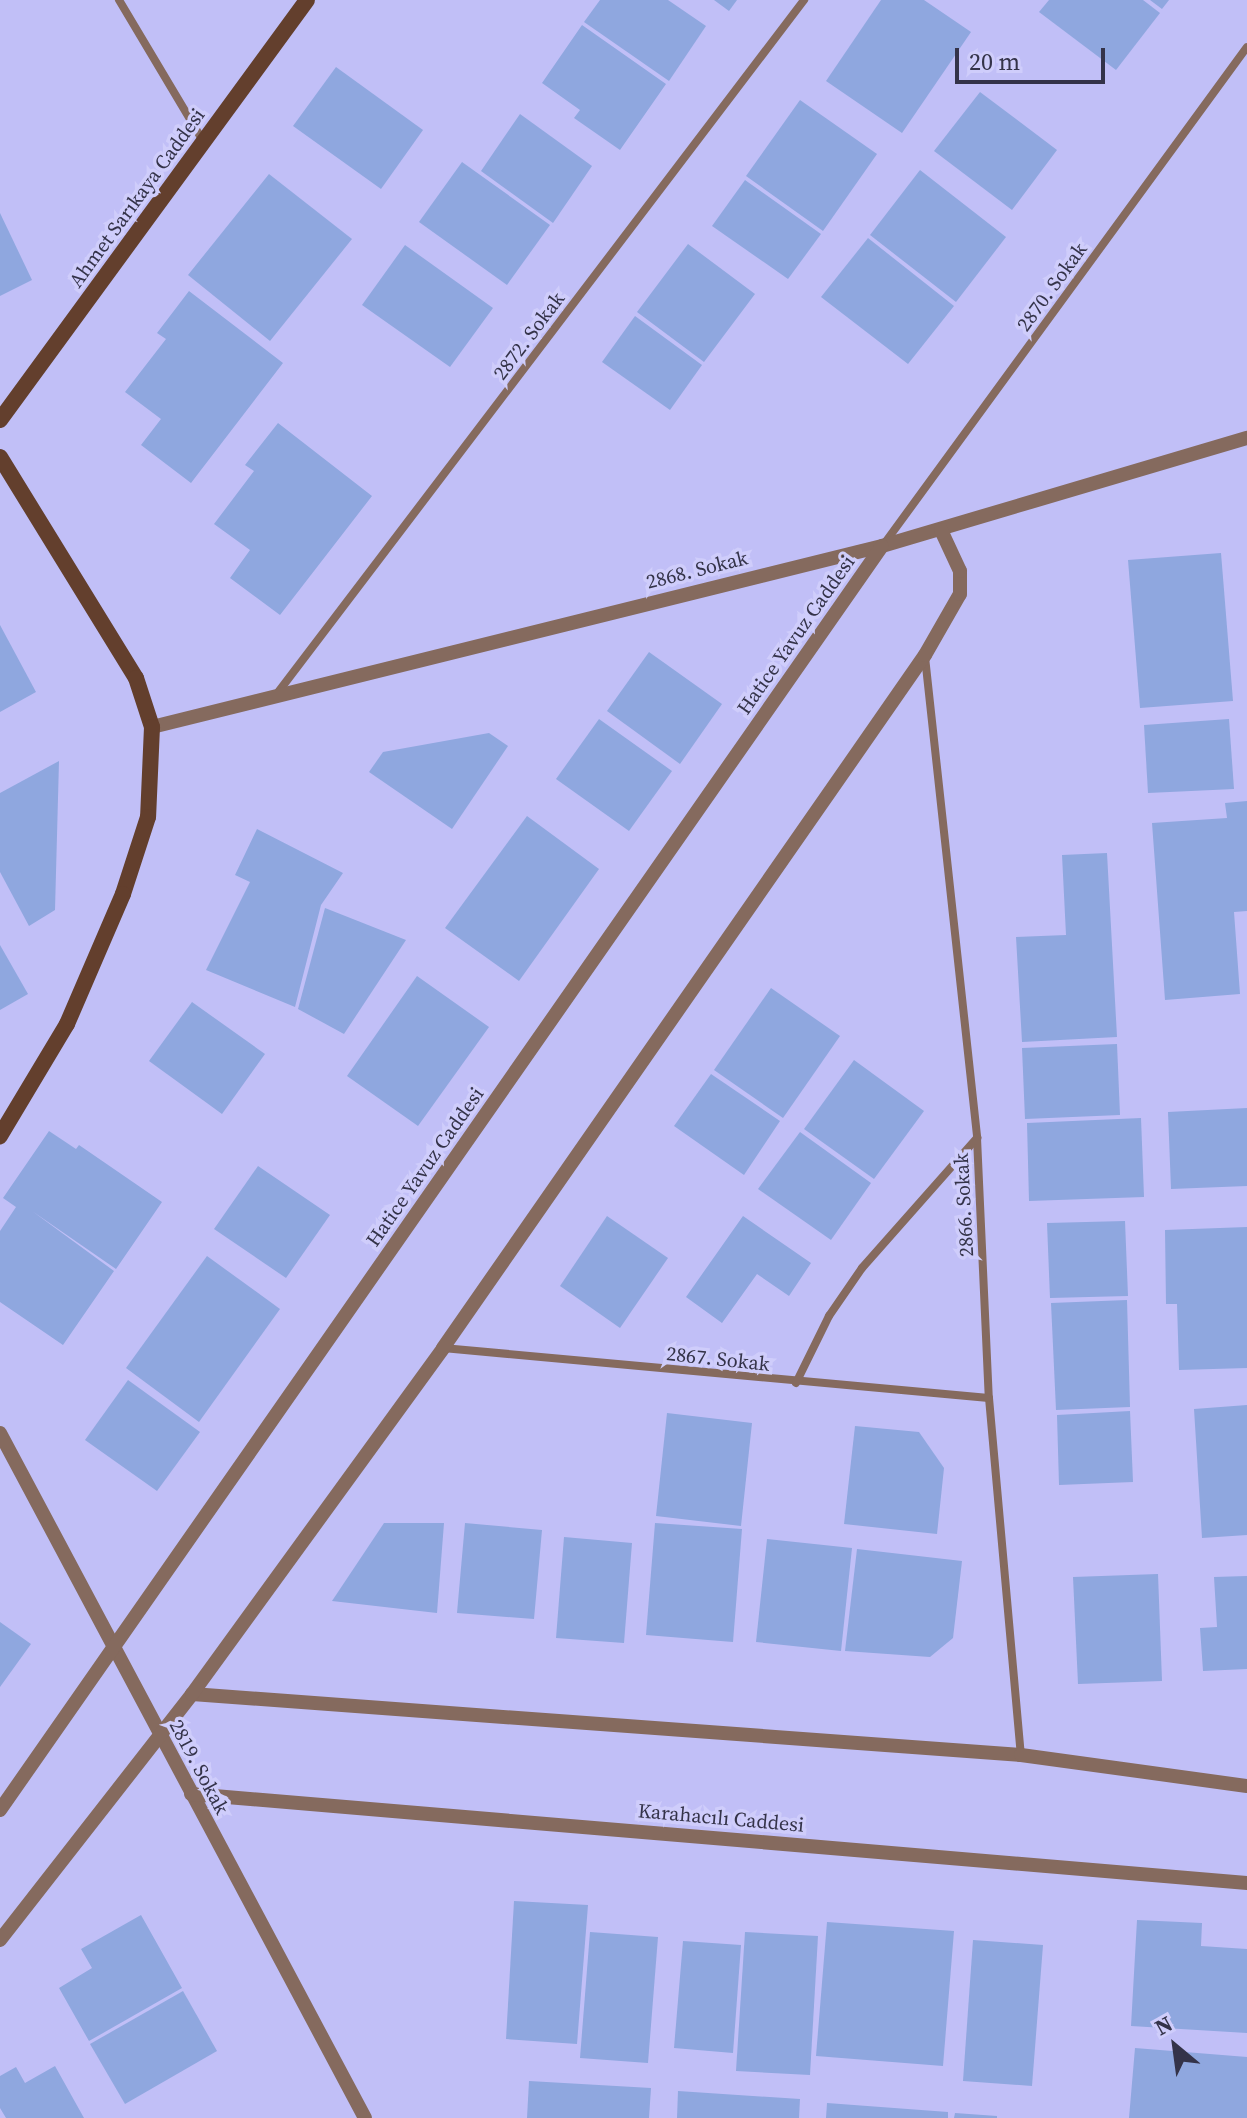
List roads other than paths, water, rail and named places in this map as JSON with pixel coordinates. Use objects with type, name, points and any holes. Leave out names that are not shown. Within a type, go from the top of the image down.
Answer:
[{"type":"main road","name":"Ahmet Sarıkaya Caddesi","points":[[0,420],[307,0]]},
{"type":"main road","points":[[0,457],[136,678],[152,727],[148,817],[123,894],[67,1024],[0,1136]]},
{"type":"street","points":[[119,0],[203,141]]},
{"type":"street","name":"2872. Sokak","points":[[279,691],[804,0]]},
{"type":"street","name":"2870. Sokak","points":[[882,546],[1247,47]]},
{"type":"street","name":"2868. Sokak","points":[[152,727],[279,691],[882,546],[1247,438]]},
{"type":"street","points":[[0,1940],[192,1694],[443,1348],[925,655],[960,594],[960,571],[941,530]]},
{"type":"street","name":"Hatice Yavuz Caddesi","points":[[0,1810],[882,546]]},
{"type":"street","name":"2866. Sokak","points":[[925,655],[977,1138],[989,1398],[1021,1755]]},
{"type":"street","points":[[796,1383],[829,1316],[862,1268],[977,1138]]},
{"type":"street","name":"2867. Sokak","points":[[443,1348],[796,1383],[989,1398]]},
{"type":"street","name":"2819. Sokak","points":[[0,1433],[365,2118]]},
{"type":"street","points":[[192,1694],[1021,1755],[1247,1786]]},
{"type":"street","name":"Karahacılı Caddesi","points":[[191,1794],[1247,1883]]}]
